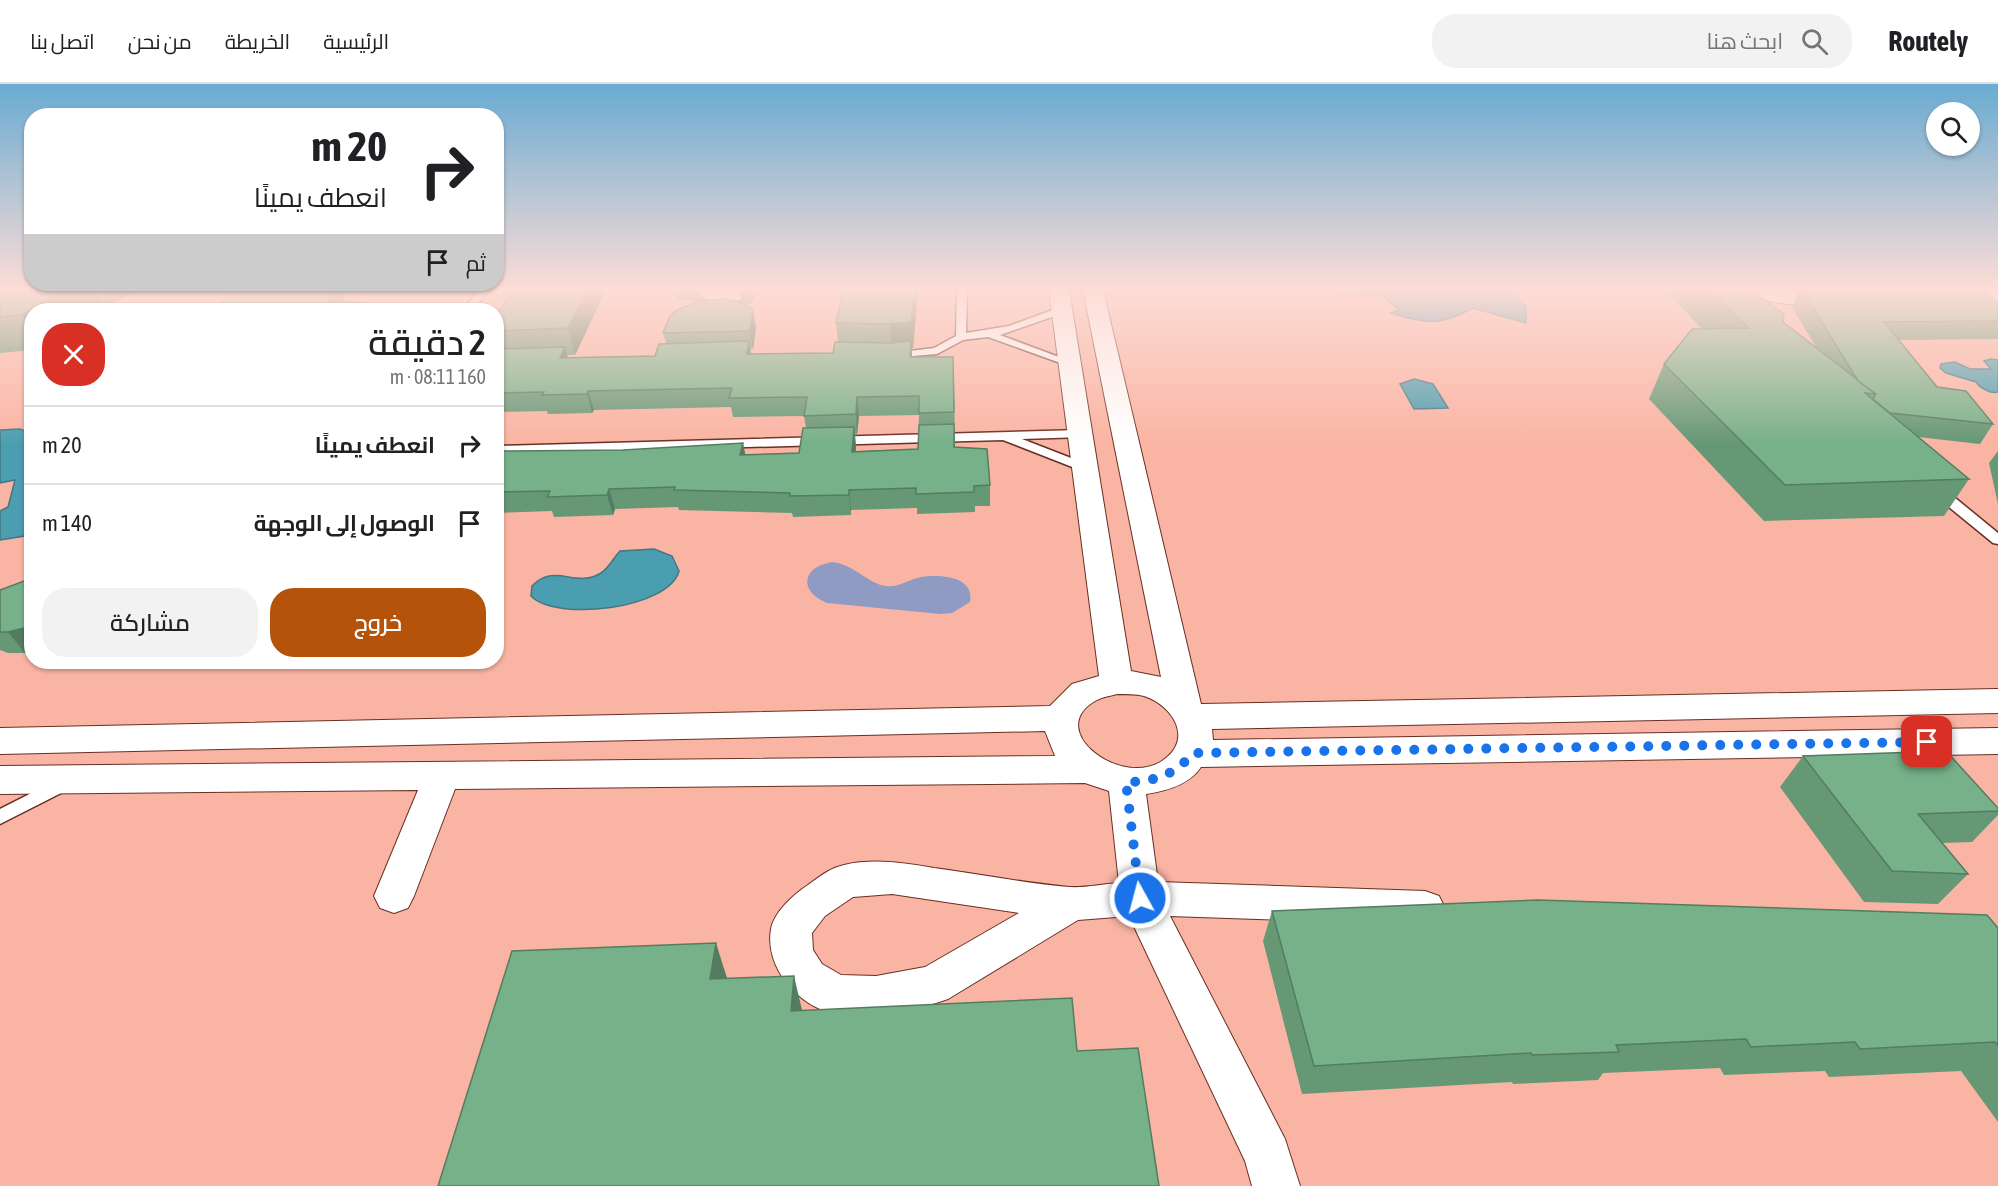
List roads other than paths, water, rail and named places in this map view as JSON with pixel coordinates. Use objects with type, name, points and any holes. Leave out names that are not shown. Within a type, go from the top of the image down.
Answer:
[{"type":"street","points":[[1067,341],[1116,682]]},
{"type":"street","points":[[0,780],[1086,769],[1126,782],[1143,782],[1159,778],[1179,768],[1193,753],[1196,735],[1187,711],[1104,341]]},
{"type":"street","points":[[1086,769],[1070,753],[1063,742],[1060,730],[1062,718],[1066,707],[1075,697],[1101,684],[1116,682],[1135,682],[1153,687],[1170,694],[1187,711],[1998,700]]},
{"type":"street","points":[[0,741],[1062,718]]},
{"type":"street","points":[[1193,753],[1998,741]]},
{"type":"street","points":[[394,896],[442,775]]},
{"type":"street","points":[[1126,782],[1140,898],[1268,1156],[1276,1186]]},
{"type":"street","points":[[1071,904],[933,985],[876,996],[835,993],[807,977],[792,955],[791,928],[811,904],[845,881],[892,878],[1071,904],[1140,898],[1461,909]]},
{"type":"lane","points":[[881,356],[937,351],[954,341]]},
{"type":"lane","points":[[1009,341],[1070,363]]},
{"type":"lane","points":[[504,450],[1080,434]]},
{"type":"lane","points":[[1002,436],[1085,468]]},
{"type":"lane","points":[[1928,482],[1998,540]]},
{"type":"lane","points":[[0,817],[72,779]]}]
